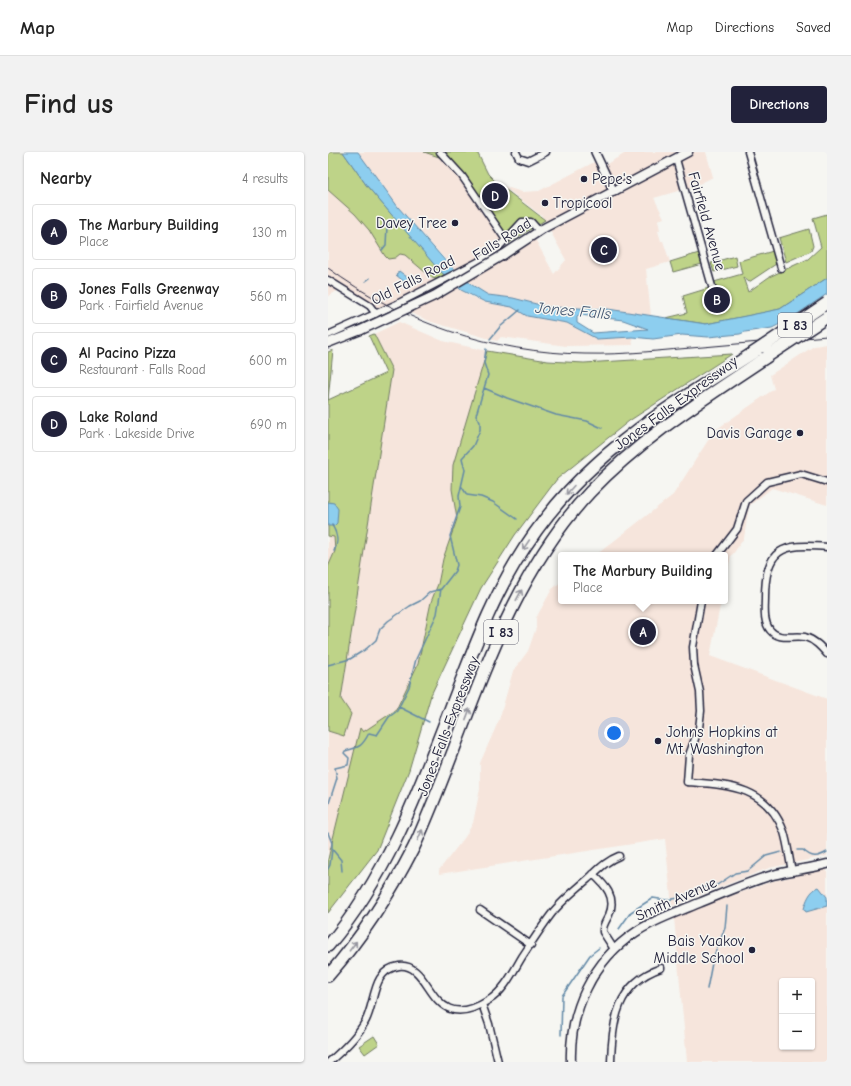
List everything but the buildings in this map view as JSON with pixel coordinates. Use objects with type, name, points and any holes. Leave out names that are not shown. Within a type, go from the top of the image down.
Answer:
[{"type":"highway","name":"Jones Falls Expressway","points":[[328,946],[361,902],[395,842],[419,789],[486,618],[504,583],[528,543],[562,499],[595,464],[643,427],[827,303]]},
{"type":"highway","name":"Jones Falls Expressway","points":[[328,976],[373,919],[411,854],[429,814],[509,613],[531,571],[557,532],[589,492],[634,449],[665,426],[827,317]]},
{"type":"main road","name":"Falls Road","points":[[328,343],[361,330],[428,299],[503,255],[539,231],[688,152]]},
{"type":"main road","name":"Smith Avenue","points":[[571,1062],[573,1028],[577,1011],[593,976],[614,949],[626,939],[650,924],[756,880],[827,864]]},
{"type":"street","points":[[440,152],[462,176],[506,240]]},
{"type":"street","points":[[516,152],[519,158],[528,161],[546,152]]},
{"type":"street","points":[[595,152],[614,192]]},
{"type":"street","points":[[748,152],[782,268]]},
{"type":"street","name":"Fairfield Avenue","points":[[676,159],[713,290]]},
{"type":"street","name":"Old Falls Road","points":[[328,335],[376,314],[460,272],[493,253],[522,222],[531,222],[539,231]]},
{"type":"street","points":[[328,280],[372,308],[376,314]]},
{"type":"street","points":[[719,552],[737,529],[746,501],[767,482],[801,474],[827,482]]},
{"type":"street","points":[[827,547],[793,546],[786,548],[775,556],[771,562],[766,577],[765,612],[767,625],[774,634],[779,636],[805,638],[814,641],[827,654]]},
{"type":"street","points":[[700,604],[693,648],[694,665],[700,692],[701,711],[698,728],[690,755],[687,782],[730,785],[747,791],[766,804],[779,821],[784,831],[792,871]]},
{"type":"street","points":[[329,1062],[354,1038],[366,1021],[379,979],[384,972],[393,967],[410,967],[419,974],[438,1001],[449,1009],[464,1010],[482,1004],[490,999],[502,988],[553,912],[593,874],[608,862],[619,856]]},
{"type":"street","points":[[593,874],[607,889],[611,901],[610,913],[602,928],[602,932],[614,949]]},
{"type":"street","points":[[480,910],[531,945]]},
{"type":"street","points":[[611,1062],[612,1027],[628,990],[637,980],[661,968]]},
{"type":"street","points":[[482,1004],[489,1024],[498,1062]]},
{"type":"shaded area","points":[[328,152],[343,152],[367,186],[445,276],[372,312],[341,289],[328,296]]},
{"type":"shaded area","points":[[358,152],[424,152],[445,159],[467,186],[506,245],[456,271],[398,207]]},
{"type":"shaded area","points":[[623,152],[706,152],[713,177],[695,186],[654,198],[664,218],[658,220],[660,230],[658,231],[670,262],[646,269],[651,316],[608,309],[548,307],[513,298],[488,295],[467,281],[535,239],[554,274],[566,260],[542,216],[503,186],[522,192],[539,191],[602,158],[605,165],[624,154]]},
{"type":"shaded area","points":[[457,287],[470,296],[484,302],[512,307],[527,316],[567,323],[597,339],[632,337],[633,345],[566,346],[501,337],[497,341],[432,322],[408,312]]},
{"type":"shaded area","points":[[399,322],[443,341],[487,351],[453,465],[452,489],[457,519],[443,559],[438,584],[431,602],[418,664],[396,710],[363,733],[360,729],[328,859],[328,731],[344,736],[351,714],[341,699],[392,370],[374,334]]},
{"type":"shaded area","points":[[827,344],[827,505],[772,488],[749,506],[744,538],[731,555],[728,569],[728,552],[600,552],[673,495],[714,431],[774,389],[770,375],[814,346]]},
{"type":"shaded area","points":[[328,536],[334,537],[335,551],[328,567]]},
{"type":"shaded area","name":"Johns Hopkins at Mt. Washington","points":[[558,584],[558,604],[720,604],[710,656],[827,699],[827,856],[769,868],[672,906],[665,839],[439,874],[439,870],[465,837],[473,823],[480,789],[480,763],[499,720],[513,671],[528,651],[536,628],[536,618],[552,589]]},
{"type":"shaded area","name":"Bais Yaakov Middle School","points":[[827,869],[827,1062],[687,1062],[674,918],[773,881]]},
{"type":"green space","points":[[328,152],[343,152],[367,186],[444,275],[436,279],[432,278],[405,255],[400,254],[395,258],[388,259],[385,256],[369,230],[355,214],[328,190]]},
{"type":"green space","points":[[424,152],[477,152],[488,174],[497,183],[545,220],[506,245],[467,186],[445,159]]},
{"type":"green space","points":[[827,214],[827,278],[780,309],[706,324],[666,318],[687,313],[683,296],[709,288],[713,293],[717,294],[714,282],[742,274],[739,261],[773,251],[776,264],[749,282],[743,277],[748,292],[769,277],[808,259],[821,247],[813,218]]},
{"type":"green space","points":[[809,229],[813,246],[811,251],[786,262],[779,238]]},
{"type":"green space","points":[[699,253],[702,264],[673,272],[670,262]]},
{"type":"green space","points":[[735,256],[737,266],[714,272],[711,263]]},
{"type":"green space","points":[[374,334],[392,370],[341,699],[351,714],[344,736],[328,731],[328,567],[335,551],[334,537],[328,536],[328,400],[386,373],[369,336]]},
{"type":"green space","points":[[333,350],[328,400],[328,352]]},
{"type":"green space","points":[[487,351],[548,361],[584,363],[732,354],[629,421],[557,479],[515,535],[481,588],[431,695],[409,770],[377,850],[328,913],[328,859],[360,728],[363,732],[396,710],[418,664],[431,602],[438,584],[443,559],[457,519],[452,489],[453,465]]},
{"type":"green space","points":[[374,1036],[379,1044],[365,1054],[359,1046]]},
{"type":"water","name":"Jones Falls","points":[[343,152],[358,152],[398,207],[448,264],[472,285],[488,295],[513,298],[548,307],[608,309],[706,324],[780,309],[827,278],[827,294],[790,319],[772,328],[740,334],[708,337],[682,335],[653,339],[632,337],[597,339],[567,323],[527,316],[512,307],[485,302],[461,290],[438,269],[367,186]],"holes":[[[580,315],[623,320],[648,329],[593,333],[577,323],[577,316]]]},
{"type":"water","points":[[399,271],[411,280],[407,284],[396,275]]},
{"type":"water","points":[[328,502],[334,503],[338,509],[337,523],[334,526],[328,526]]},
{"type":"water","points":[[819,887],[827,897],[827,906],[806,912],[804,909],[809,896],[816,888]]},
{"type":"waterway","points":[[382,250],[386,245],[387,226],[399,223]]},
{"type":"waterway","points":[[366,281],[370,278]]},
{"type":"waterway","points":[[490,339],[500,327],[520,310]]},
{"type":"waterway","points":[[328,806],[337,778],[335,768],[348,765],[349,758],[344,753],[345,751],[360,746],[369,733],[377,735],[389,717],[397,711],[409,687],[416,659],[437,614],[441,589],[455,571],[457,565],[450,536],[460,507],[459,496],[465,470],[462,458],[473,446],[480,430],[480,422],[476,415],[488,375],[484,363],[486,349]]},
{"type":"waterway","points":[[484,388],[507,398],[556,415],[587,421],[602,428]]},
{"type":"waterway","points":[[462,487],[467,495],[481,497],[493,502],[517,519]]},
{"type":"waterway","points":[[332,525],[337,538],[336,548],[334,551]]},
{"type":"waterway","points":[[328,665],[350,659],[366,649],[376,640],[380,629],[388,621],[420,601],[430,592],[441,589]]},
{"type":"waterway","points":[[399,707],[429,722]]},
{"type":"waterway","points":[[328,833],[332,843],[332,849],[341,860],[342,871]]},
{"type":"waterway","points":[[328,869],[332,850]]},
{"type":"waterway","points":[[797,850],[803,850],[812,856],[817,856],[827,852]]},
{"type":"waterway","points":[[619,929],[631,912],[653,898],[666,900],[679,898],[701,888],[717,885],[735,873],[748,871],[766,856],[781,852]]},
{"type":"waterway","points":[[707,989],[713,958],[725,928],[727,906]]},
{"type":"waterway","points":[[561,1035],[562,996],[590,955],[599,948]]},
{"type":"tram line","points":[[328,268],[357,287],[418,319],[483,341],[517,348],[551,352],[615,354],[827,336]]},
{"type":"place","name":"Pepe's","points":[[584,179]]},
{"type":"place","name":"Lake Roland","points":[[495,196]]},
{"type":"place","name":"Tropicool","points":[[545,203]]},
{"type":"place","name":"Davey Tree","points":[[455,223]]},
{"type":"place","name":"Al Pacino Pizza","points":[[604,250]]},
{"type":"place","name":"Jones Falls Greenway","points":[[717,300]]},
{"type":"place","name":"Davis Garage","points":[[800,433]]},
{"type":"place","name":"The Marbury Building","points":[[643,632]]},
{"type":"place","name":"Johns Hopkins at Mt. Washington","points":[[658,741]]},
{"type":"place","name":"Bais Yaakov Middle School","points":[[752,950]]}]
